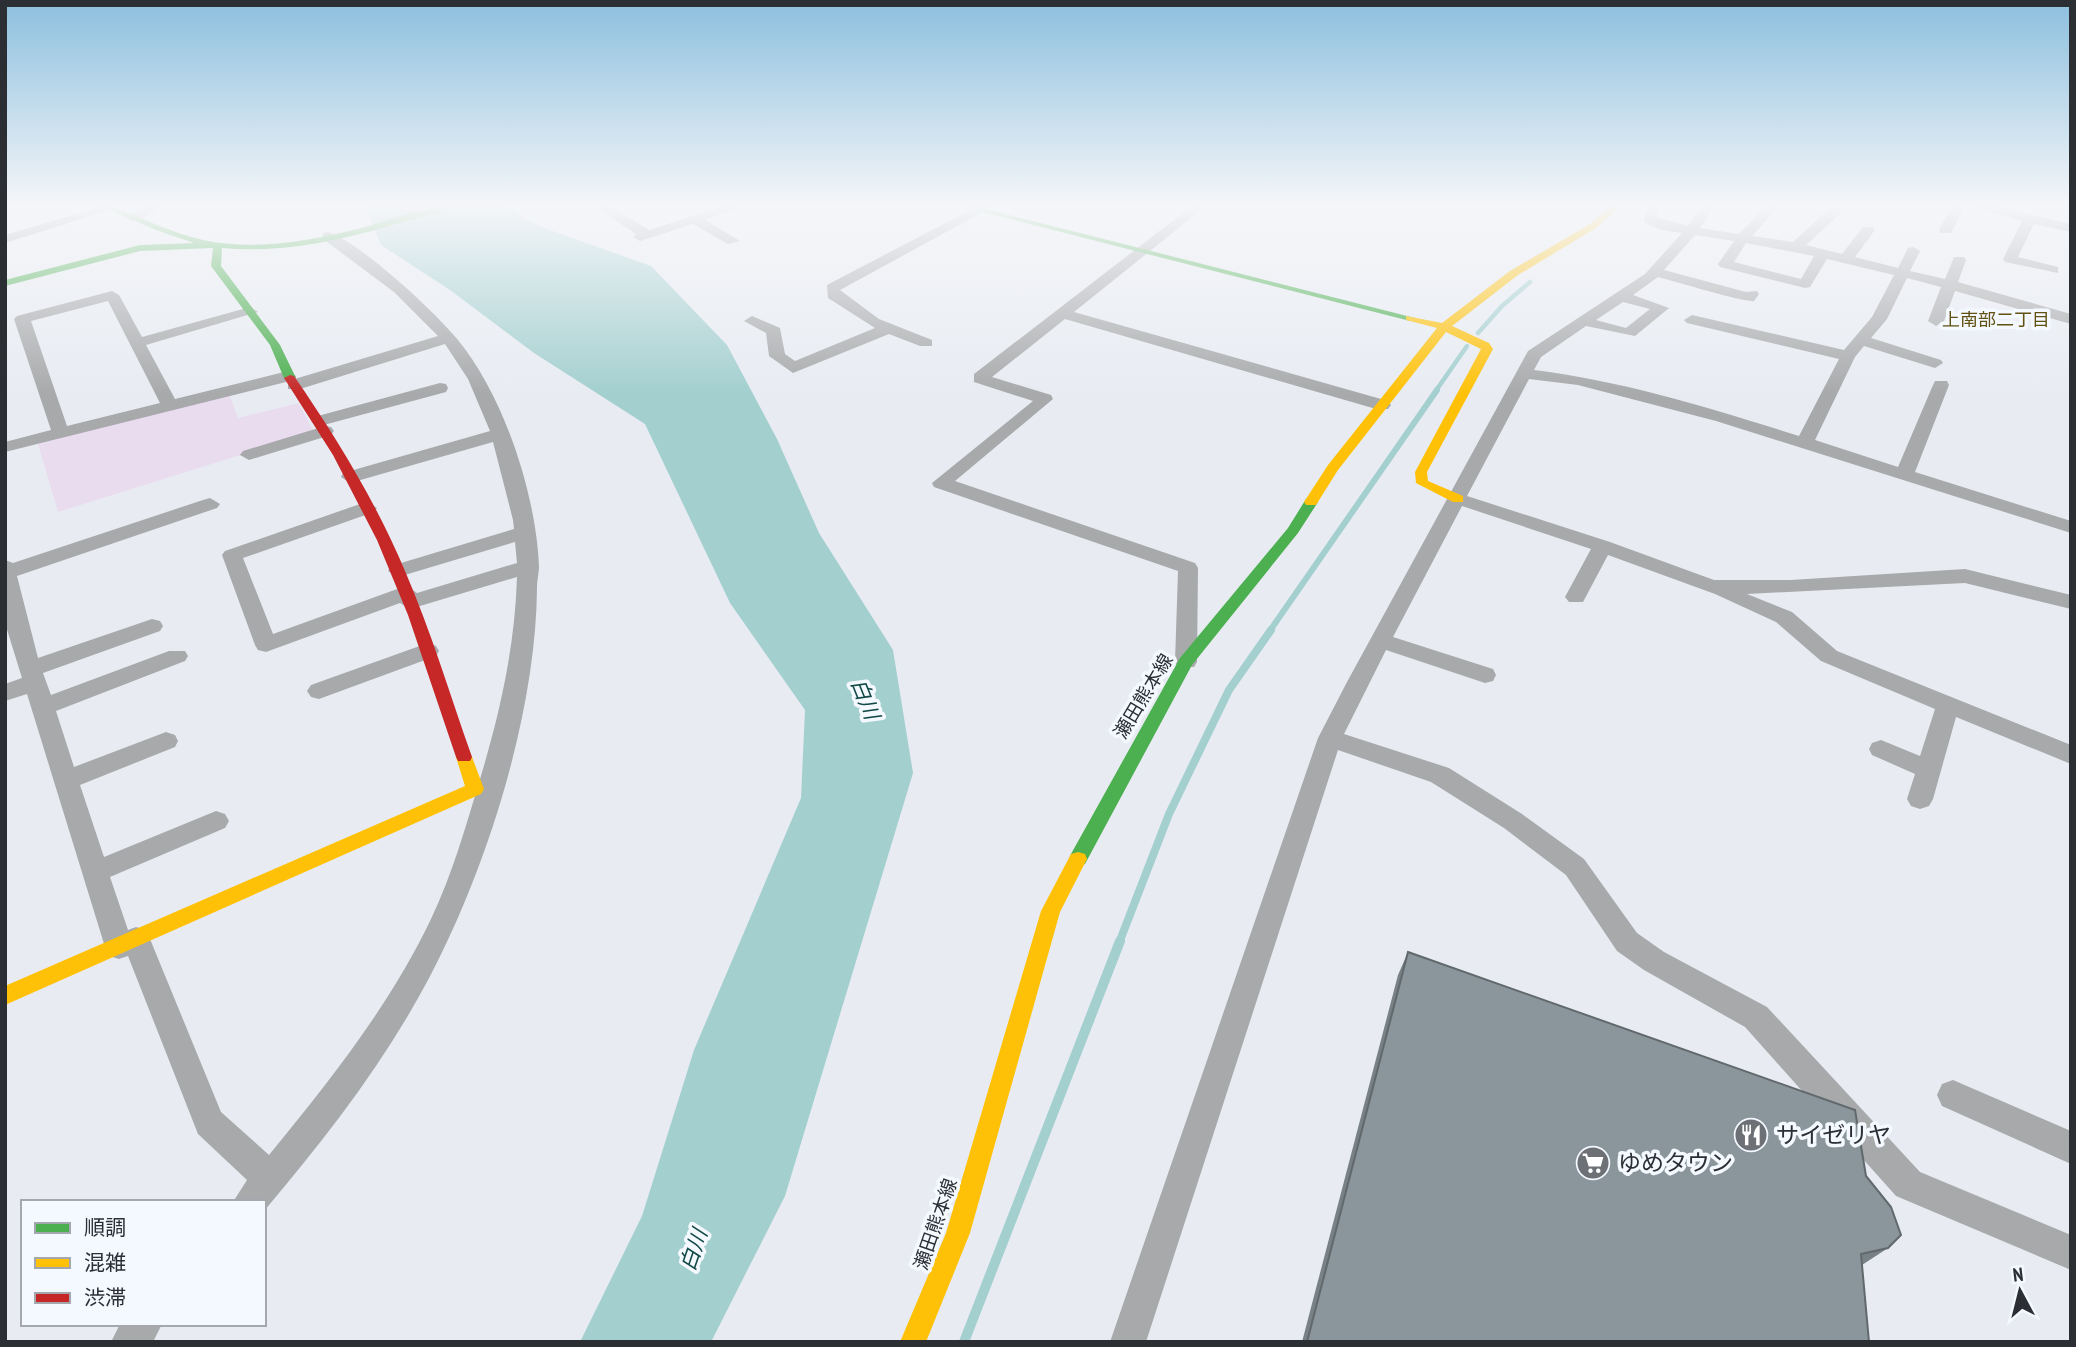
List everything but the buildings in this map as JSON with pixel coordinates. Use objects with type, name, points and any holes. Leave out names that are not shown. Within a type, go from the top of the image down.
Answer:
[{"type":"main road","points":[[5,283],[60,269]]},
{"type":"main road","points":[[5,996],[482,788],[398,571],[323,426],[291,380],[275,345],[219,269]]},
{"type":"main road","points":[[1217,269],[1444,327],[1488,349],[1421,472],[1420,480],[1426,486],[1458,499]]},
{"type":"main road","name":"瀬田熊本線","points":[[913,1342],[958,1233],[1051,911],[1116,785],[1186,663],[1293,530],[1333,468],[1382,405],[1444,327],[1521,269]]},
{"type":"street","points":[[252,1200],[355,1069],[425,957],[451,906],[482,788],[515,692],[528,602],[526,533],[517,482],[500,434],[463,357],[392,281],[375,269]]},
{"type":"street","points":[[867,269],[836,285],[831,291],[851,309],[926,343]]},
{"type":"street","points":[[1119,269],[980,378],[1045,399],[941,483],[1188,568],[1186,663]]},
{"type":"street","points":[[1128,1342],[1330,738],[1534,354],[1623,297],[1657,269]]},
{"type":"street","points":[[1744,269],[1805,284],[1814,269]]},
{"type":"street","points":[[1890,269],[2071,319]]},
{"type":"street","points":[[1805,442],[1848,356],[1879,319],[1905,269]]},
{"type":"street","points":[[1936,321],[1956,269]]},
{"type":"street","points":[[2049,269],[2053,270]]},
{"type":"street","points":[[1654,272],[1702,282],[1750,298]]},
{"type":"street","points":[[61,433],[22,319],[112,295],[169,404]]},
{"type":"street","points":[[1583,321],[1629,333],[1661,308],[1623,297]]},
{"type":"street","points":[[137,343],[250,312]]},
{"type":"street","points":[[1062,313],[1382,405]]},
{"type":"street","points":[[1692,320],[1848,356]]},
{"type":"street","points":[[752,321],[774,331],[777,356],[793,368],[889,328]]},
{"type":"street","points":[[5,447],[169,404],[291,380],[448,338]]},
{"type":"street","points":[[1863,341],[1935,363]]},
{"type":"street","points":[[1522,373],[1579,380],[1805,442],[2071,527]]},
{"type":"street","points":[[1905,473],[1941,385]]},
{"type":"street","points":[[249,455],[323,426],[440,388]]},
{"type":"street","points":[[350,477],[500,434]]},
{"type":"street","points":[[1458,499],[1603,546],[1784,617],[1825,655],[2071,755]]},
{"type":"street","points":[[210,504],[7,575],[11,625],[33,676],[95,872],[209,1123],[270,1178]]},
{"type":"street","points":[[366,508],[232,555],[266,645],[409,598],[529,566]]},
{"type":"street","points":[[398,571],[526,533]]},
{"type":"street","points":[[1576,597],[1603,546]]},
{"type":"street","points":[[1712,587],[1791,587],[1965,576],[2071,602]]},
{"type":"street","points":[[5,693],[33,676],[152,626]]},
{"type":"street","points":[[1380,640],[1486,675]]},
{"type":"street","points":[[319,691],[428,651]]},
{"type":"street","points":[[43,707],[177,656]]},
{"type":"street","points":[[1920,799],[1948,704]]},
{"type":"street","points":[[1330,738],[1440,775],[1513,821],[1575,867],[1627,942],[1654,961],[1756,1017],[1810,1080],[1908,1184],[2071,1253]]},
{"type":"street","points":[[66,780],[166,741]]},
{"type":"street","points":[[1881,749],[1928,770]]},
{"type":"street","points":[[95,872],[216,821]]},
{"type":"street","points":[[1953,1095],[2071,1147]]},
{"type":"street","points":[[129,1342],[142,1326]]},
{"type":"shaded area","points":[[229,394],[238,418],[299,403],[314,432],[58,512],[38,444]]},
{"type":"water","name":"白川","points":[[418,269],[654,269],[727,345],[777,439],[819,533],[893,650],[913,773],[785,1196],[711,1342],[580,1342],[642,1216],[694,1050],[801,798],[805,710],[730,603],[645,424],[534,353]]},
{"type":"waterway","points":[[1478,333],[1502,306],[1530,282]]},
{"type":"waterway","points":[[1435,392],[1467,346]]},
{"type":"waterway","points":[[1269,632],[1437,390]]},
{"type":"waterway","points":[[1119,943],[1169,814],[1229,690],[1271,630]]},
{"type":"waterway","points":[[964,1342],[1120,941]]},
{"type":"traffic: fast","points":[[5,283],[60,269]]},
{"type":"traffic: fast","points":[[218,269],[275,345],[290,378]]},
{"type":"traffic: fast","points":[[1214,269],[1410,318]]},
{"type":"traffic: fast","points":[[1078,859],[1186,662],[1293,530],[1311,502]]},
{"type":"traffic: slow","points":[[1311,502],[1333,468],[1444,327],[1521,269]]},
{"type":"traffic: slow","points":[[1410,318],[1444,327],[1485,345],[1487,349],[1421,472],[1422,483],[1458,499]]},
{"type":"traffic: slow","points":[[5,996],[475,789],[464,757]]},
{"type":"traffic: slow","points":[[913,1342],[958,1233],[1051,911],[1078,859]]},
{"type":"traffic: jam","points":[[290,378],[339,455],[397,568],[464,757]]},
{"type":"place","name":"サイゼリヤ","points":[[1751,1135]]},
{"type":"place","name":"ゆめタウン","points":[[1593,1163]]},
{"type":"district","name":"上南部二丁目","points":[[1996,320]]}]
